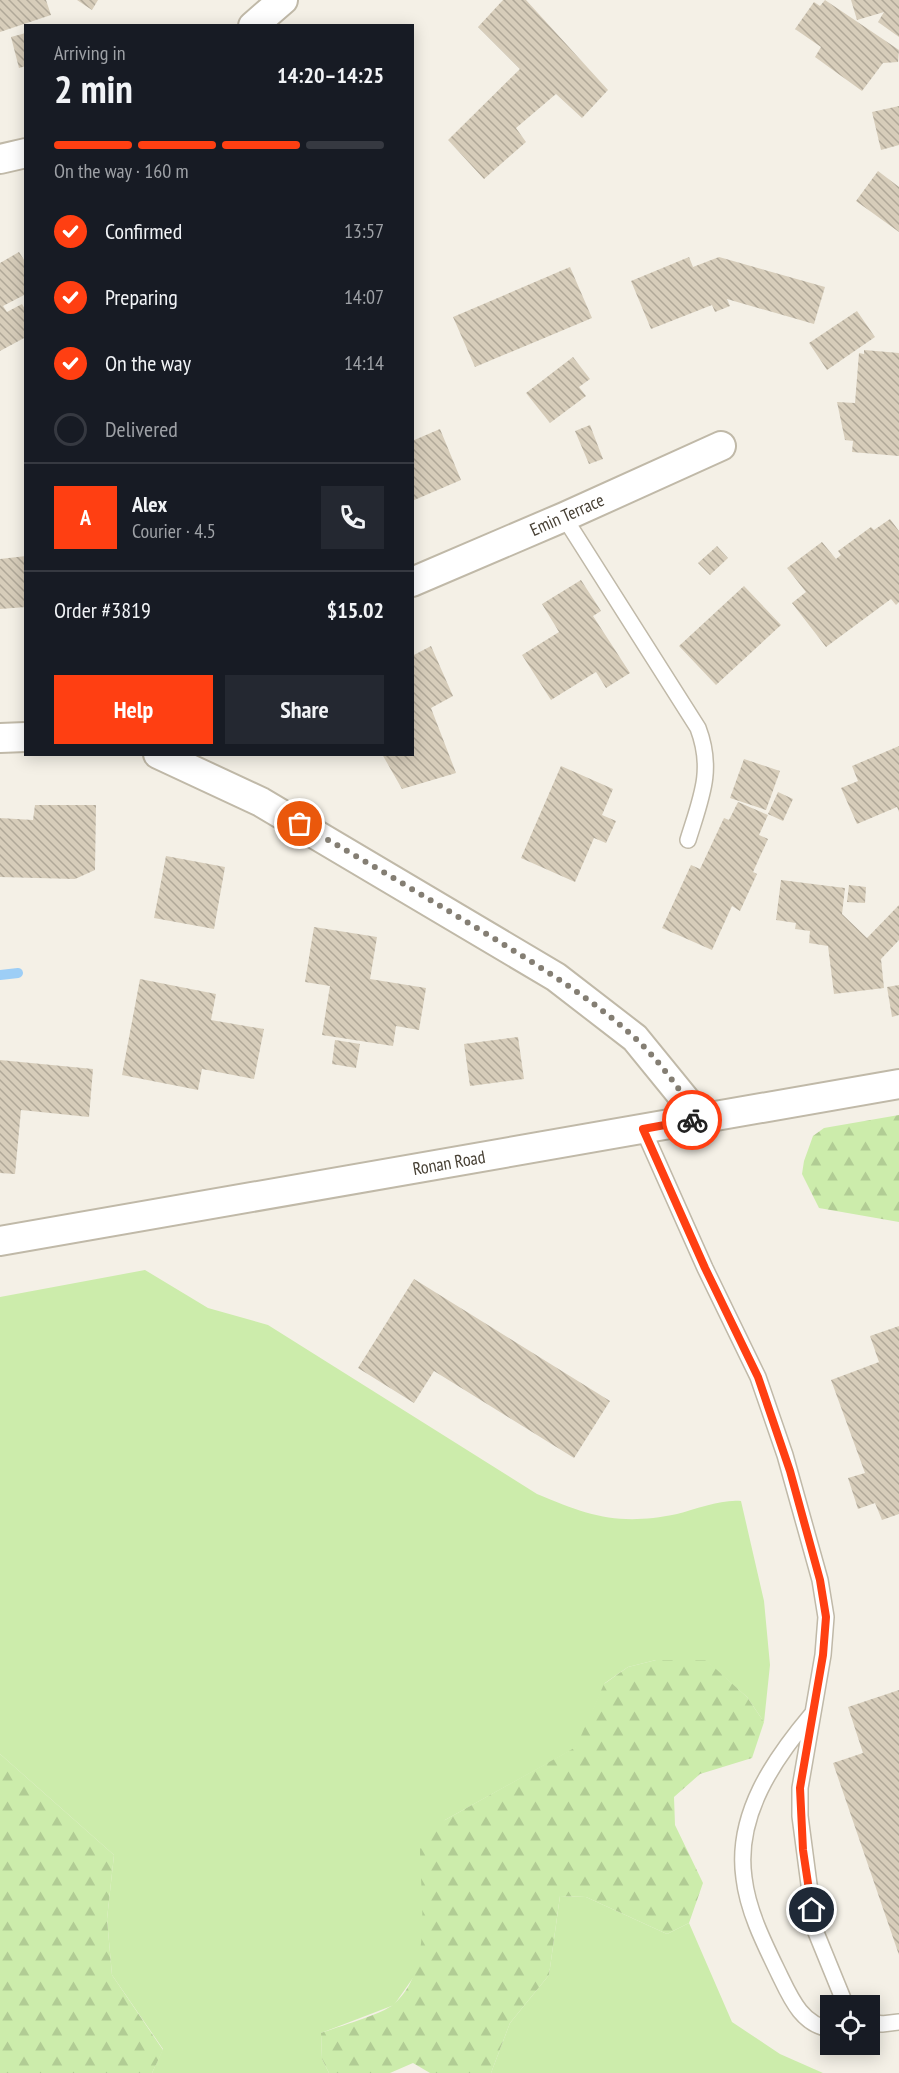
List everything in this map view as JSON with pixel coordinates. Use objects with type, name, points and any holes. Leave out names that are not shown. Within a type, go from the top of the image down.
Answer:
[{"type":"street","points":[[255,24],[283,0]]},
{"type":"street","points":[[0,159],[24,153]]},
{"type":"street","name":"Emin Terrace","points":[[414,581],[721,446]]},
{"type":"street","points":[[0,738],[24,737]]},
{"type":"street","points":[[162,756],[261,802],[368,863],[556,976],[635,1038],[701,1119]]},
{"type":"street","name":"Ronan Road","points":[[0,1241],[899,1084]]},
{"type":"lane","points":[[564,517],[698,728],[705,748],[707,767],[688,840]]},
{"type":"lane","points":[[643,1129],[705,1268],[758,1377],[812,1545],[826,1617],[800,1788],[803,1850],[815,1930],[842,1995]]},
{"type":"lane","points":[[812,1713],[780,1752],[765,1778],[745,1837],[743,1870],[747,1893],[763,1940],[789,1996],[811,2023],[820,2026]]},
{"type":"lane","points":[[880,2023],[899,2022]]},
{"type":"green space","points":[[899,1115],[899,1222],[819,1208],[802,1174],[813,1136],[824,1128]]},
{"type":"green space","points":[[145,1270],[208,1308],[268,1325],[537,1494],[556,1502],[605,1517],[638,1519],[677,1514],[717,1503],[741,1501],[764,1601],[770,1665],[764,1722],[747,1697],[705,1660],[656,1660],[628,1667],[605,1683],[577,1747],[445,1820],[421,1957],[415,1975],[394,2005],[321,2033],[322,2059],[329,2073],[152,2073],[163,2049],[112,1975],[107,1919],[114,1855],[0,1754],[0,1297]]},
{"type":"green space","points":[[656,1660],[706,1660],[747,1697],[764,1722],[752,1758],[700,1774],[674,1797],[675,1825],[703,1883],[689,1923],[667,1934],[586,1897],[560,1896],[549,1975],[510,2023],[491,2073],[430,2073],[413,2063],[390,2073],[329,2073],[322,2059],[321,2033],[388,2008],[407,1990],[415,1972],[422,1931],[420,1849],[445,1820],[576,1747],[604,1684],[628,1667]]},
{"type":"green space","points":[[0,1754],[114,1855],[107,1919],[112,1975],[163,2050],[152,2073],[0,2073]]},
{"type":"green space","points":[[560,1896],[586,1897],[667,1934],[689,1923],[732,2022],[780,2054],[823,2073],[491,2073],[510,2023],[549,1975]]},
{"type":"building","points":[[0,0],[46,0],[51,15],[0,32]]},
{"type":"building","points":[[77,0],[98,0],[92,10]]},
{"type":"building","points":[[503,0],[526,0],[608,90],[582,118],[556,94],[516,128],[526,142],[484,179],[448,140],[520,69],[478,27]]},
{"type":"building","points":[[825,0],[899,50],[898,62],[883,63],[862,91],[815,57],[821,47],[795,29],[814,2],[820,6]]},
{"type":"building","points":[[851,0],[899,0],[899,37],[878,22],[884,12],[857,20]]},
{"type":"building","points":[[24,34],[24,67],[19,68],[11,37]]},
{"type":"building","points":[[899,106],[899,145],[881,150],[872,112]]},
{"type":"building","points":[[878,171],[899,187],[899,232],[856,201]]},
{"type":"building","points":[[19,252],[24,260],[24,295],[3,306],[7,312],[22,304],[24,338],[0,351],[0,263]]},
{"type":"building","points":[[689,257],[693,267],[719,257],[825,287],[814,324],[727,299],[730,306],[715,312],[712,305],[651,329],[631,281]]},
{"type":"building","points":[[570,267],[592,318],[475,367],[453,317]]},
{"type":"building","points":[[857,311],[875,337],[827,370],[809,343]]},
{"type":"building","points":[[864,350],[899,353],[899,456],[852,452],[853,441],[845,440],[837,402],[855,403],[859,353],[864,354]]},
{"type":"building","points":[[573,357],[590,379],[579,387],[586,396],[550,423],[526,393]]},
{"type":"building","points":[[590,425],[603,459],[589,464],[575,431]]},
{"type":"building","points":[[440,429],[461,480],[414,500],[414,440]]},
{"type":"building","points":[[890,519],[899,531],[899,602],[896,605],[891,599],[826,647],[792,603],[806,592],[787,568],[822,542],[836,559],[841,555],[838,551],[871,527],[874,530]]},
{"type":"building","points":[[717,546],[728,558],[710,575],[698,563]]},
{"type":"building","points":[[24,556],[24,607],[0,609],[0,559]]},
{"type":"building","points":[[581,580],[601,611],[593,616],[630,673],[606,688],[596,672],[551,700],[522,655],[559,632],[542,604]]},
{"type":"building","points":[[744,586],[781,625],[716,685],[679,646]]},
{"type":"building","points":[[431,646],[453,696],[431,708],[456,773],[402,789],[383,756],[414,756],[414,655]]},
{"type":"building","points":[[899,746],[899,812],[897,807],[857,824],[841,788],[858,781],[852,766]]},
{"type":"building","points":[[744,759],[780,771],[766,810],[730,798]]},
{"type":"building","points":[[561,766],[613,789],[602,815],[616,821],[606,843],[594,838],[575,882],[521,858]]},
{"type":"building","points":[[778,792],[793,799],[783,821],[768,814]]},
{"type":"building","points":[[738,802],[768,815],[759,835],[768,839],[753,872],[757,874],[740,911],[732,906],[712,950],[662,928],[691,865],[700,869],[724,818],[729,820]]},
{"type":"building","points":[[35,805],[96,805],[95,870],[75,879],[0,877],[0,818],[33,820]]},
{"type":"building","points":[[166,856],[225,867],[214,929],[154,918]]},
{"type":"building","points":[[781,880],[845,888],[842,914],[867,938],[899,905],[899,940],[881,959],[884,988],[834,994],[828,946],[809,943],[810,931],[795,929],[796,923],[776,920]]},
{"type":"building","points":[[849,885],[866,887],[865,903],[847,902]]},
{"type":"building","points":[[314,927],[377,937],[370,979],[426,988],[419,1030],[396,1026],[393,1046],[322,1035],[330,986],[305,982]]},
{"type":"building","points":[[140,979],[216,994],[211,1020],[264,1029],[254,1079],[202,1069],[198,1090],[122,1075]]},
{"type":"building","points":[[899,985],[899,1015],[892,1017],[887,987]]},
{"type":"building","points":[[518,1037],[524,1079],[470,1086],[464,1044]]},
{"type":"building","points":[[335,1040],[360,1044],[356,1068],[332,1064]]},
{"type":"building","points":[[0,1060],[93,1069],[89,1117],[21,1110],[15,1174],[0,1173]]},
{"type":"building","points":[[414,1279],[610,1401],[574,1458],[434,1371],[414,1403],[358,1368]]},
{"type":"building","points":[[899,1326],[899,1514],[882,1520],[875,1503],[858,1509],[848,1478],[865,1473],[831,1380],[879,1362],[870,1336]]},
{"type":"building","points":[[899,1690],[899,1955],[833,1763],[863,1753],[848,1707]]},
{"type":"waterway","points":[[0,975],[18,973]]},
{"type":"way so far","points":[[300,824],[556,976],[594,1004],[635,1038],[659,1064],[701,1119],[692,1120]]},
{"type":"route","points":[[692,1120],[643,1129],[705,1268],[758,1377],[812,1545],[826,1617],[823,1655],[800,1788],[803,1850],[812,1910]]}]
